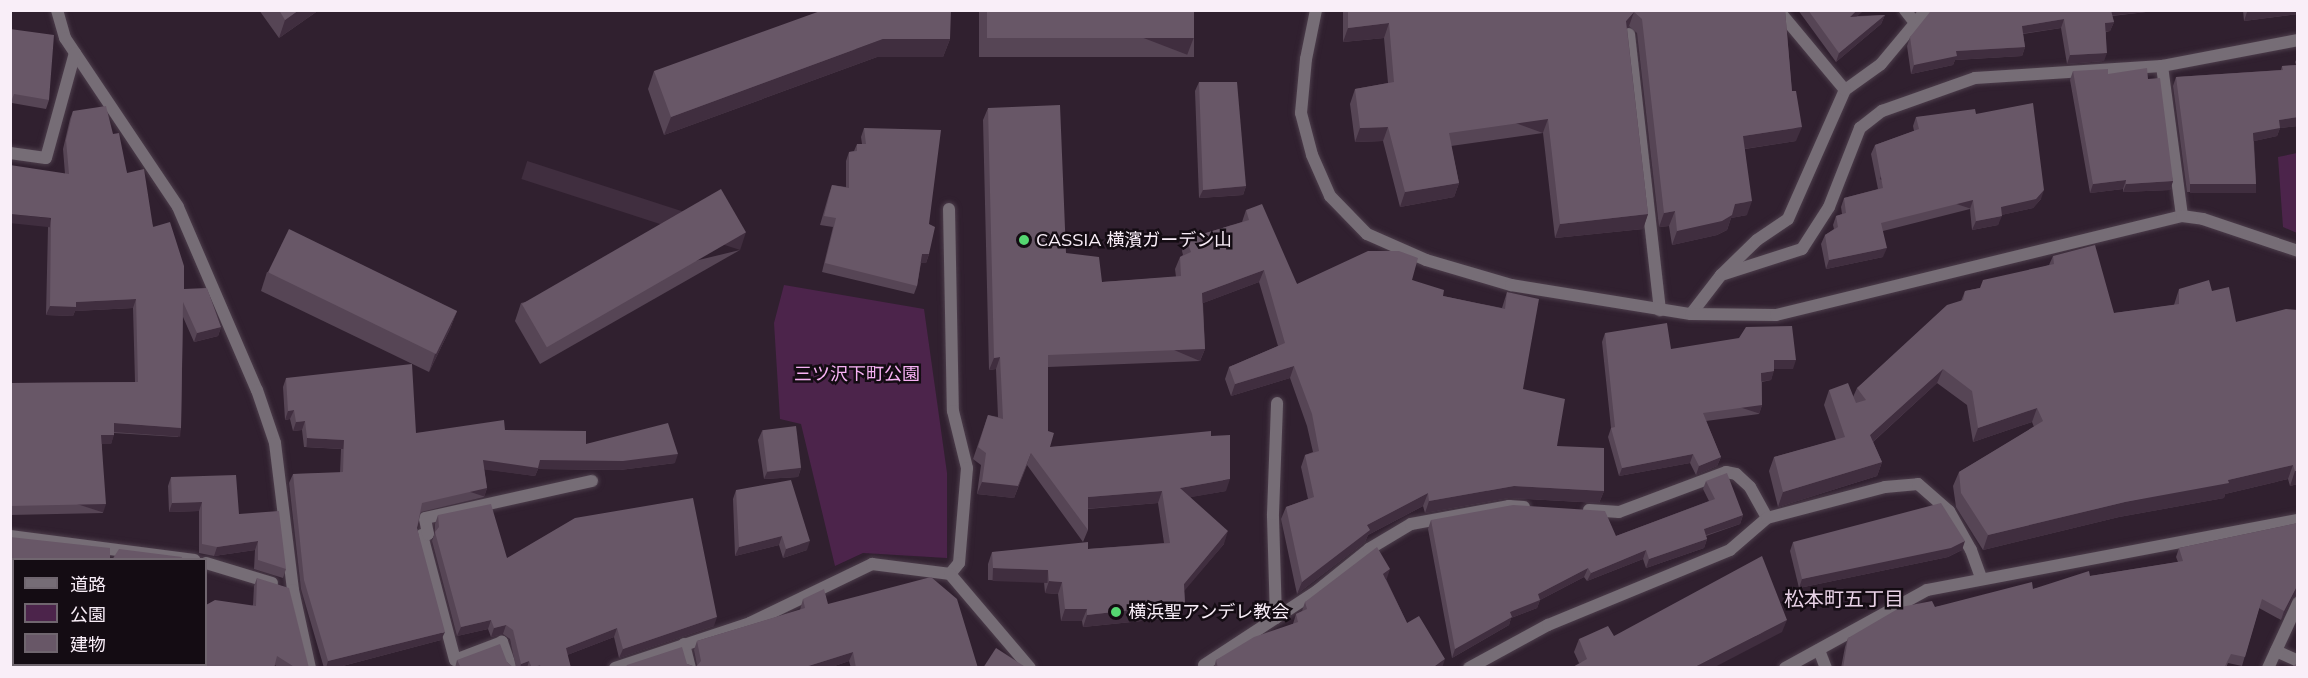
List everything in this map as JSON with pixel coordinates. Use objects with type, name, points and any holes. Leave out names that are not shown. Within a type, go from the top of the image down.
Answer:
[{"type":"street","points":[[57,10],[65,38],[177,207],[257,390],[275,443],[293,590],[310,668]]},
{"type":"street","points":[[1316,10],[1306,59],[1302,113],[1312,155],[1330,196],[1346,217],[1367,234],[1426,260],[1512,285],[1691,314],[1776,315],[2182,216],[2203,219],[2298,251]]},
{"type":"street","points":[[1778,10],[1845,90]]},
{"type":"street","points":[[1905,10],[1916,23]]},
{"type":"street","points":[[1691,314],[1721,275],[1757,240],[1788,219],[1845,90],[1881,64],[1926,10]]},
{"type":"street","points":[[1629,34],[1660,310]]},
{"type":"street","points":[[1721,275],[1802,249],[1829,207],[1860,128],[1882,111],[1975,78],[2162,66],[2298,40]]},
{"type":"street","points":[[10,153],[46,158],[75,53]]},
{"type":"street","points":[[2162,66],[2182,216]]},
{"type":"street","points":[[949,209],[953,411],[967,468],[959,563],[950,574]]},
{"type":"street","points":[[1276,618],[1272,514],[1277,404]]},
{"type":"street","points":[[1575,510],[1619,512],[1726,472],[1736,474],[1750,487],[1767,518]]},
{"type":"street","points":[[511,668],[502,642],[455,660],[422,535],[428,534],[425,518],[592,481]]},
{"type":"street","points":[[1469,668],[1548,625],[1730,550],[1767,518],[1885,487],[1918,484],[1949,511],[1971,549],[1981,578]]},
{"type":"street","points":[[1204,664],[1276,618],[1369,549],[1411,524],[1509,506],[1542,508]]},
{"type":"street","points":[[1785,668],[1928,590],[1981,578],[2298,520]]},
{"type":"street","points":[[10,536],[179,558]]},
{"type":"street","points":[[207,563],[293,590]]},
{"type":"street","points":[[615,668],[750,622],[872,564],[950,574],[1030,668]]},
{"type":"street","points":[[2268,668],[2298,603]]},
{"type":"street","points":[[684,644],[690,668]]},
{"type":"street","points":[[1819,650],[1826,668]]},
{"type":"street","points":[[2276,651],[2298,661]]},
{"type":"green space","points":[[2298,153],[2297,233],[2283,227],[2278,157]]},
{"type":"green space","name":"三ツ沢下町公園","points":[[784,285],[924,309],[947,473],[947,558],[863,553],[835,566],[801,424],[780,419],[774,323]]},
{"type":"building","points":[[279,10],[299,10],[285,20]]},
{"type":"building","points":[[823,10],[951,10],[950,39],[883,39],[671,117],[654,71]]},
{"type":"building","points":[[987,10],[1194,10],[1194,38],[987,38]]},
{"type":"building","points":[[1348,10],[1785,10],[1792,91],[1796,91],[1802,127],[1743,136],[1752,201],[1735,204],[1732,215],[1722,221],[1677,231],[1675,211],[1664,213],[1642,19],[1634,12],[1626,21],[1648,214],[1560,224],[1548,119],[1449,133],[1459,183],[1405,192],[1388,127],[1360,128],[1355,89],[1394,82],[1389,23],[1348,28]]},
{"type":"building","points":[[1808,10],[1857,10],[1850,17],[1885,15],[1839,53]]},
{"type":"building","points":[[2111,10],[2114,22],[2105,23],[2107,53],[2070,55],[2064,19],[2022,26],[2025,47],[1956,51],[1957,56],[1914,65],[1910,37],[1930,12]]},
{"type":"building","points":[[10,29],[54,35],[49,100],[14,94],[10,105]]},
{"type":"building","points":[[2298,65],[2298,117],[2279,120],[2280,128],[2253,133],[2256,184],[2190,184],[2176,77],[2283,70],[2282,66]]},
{"type":"building","points":[[2147,68],[2148,79],[2160,78],[2173,181],[2126,184],[2126,180],[2093,184],[2073,71],[2108,69],[2108,74]]},
{"type":"building","points":[[1199,82],[1237,82],[1246,186],[1203,190]]},
{"type":"building","points":[[2033,103],[2044,190],[2036,199],[2001,207],[2002,216],[1976,221],[1973,200],[1881,223],[1887,248],[1829,260],[1825,235],[1838,227],[1836,216],[1846,213],[1844,198],[1883,188],[1875,145],[1919,129],[1916,117],[1975,109],[1976,114]]},
{"type":"building","points":[[1060,105],[1066,253],[1099,257],[1102,282],[1181,276],[1180,257],[1191,252],[1186,239],[1249,220],[1246,210],[1262,204],[1297,284],[1368,251],[1399,251],[1418,258],[1412,280],[1444,290],[1443,296],[1505,309],[1507,292],[1539,299],[1523,389],[1565,399],[1557,446],[1604,448],[1604,491],[1514,486],[1429,501],[1428,493],[1367,525],[1370,530],[1302,582],[1286,507],[1314,497],[1305,455],[1319,451],[1312,414],[1294,366],[1235,384],[1229,367],[1285,343],[1264,270],[1202,293],[1205,349],[1048,355],[1048,431],[1054,433],[1050,447],[1211,431],[1211,436],[1230,435],[1230,479],[1180,488],[1228,531],[1184,584],[1185,604],[1087,615],[1087,609],[1065,609],[1062,582],[1049,581],[1048,570],[993,568],[992,552],[1088,542],[1088,549],[1170,543],[1162,491],[1088,497],[1088,530],[1031,453],[1018,486],[982,482],[986,453],[978,447],[988,415],[1003,419],[1000,357],[994,358],[988,108]]},
{"type":"building","points":[[106,106],[113,134],[119,133],[127,173],[144,169],[153,227],[170,222],[184,266],[184,289],[207,288],[221,327],[197,333],[183,302],[181,428],[114,423],[114,435],[101,435],[106,504],[10,506],[10,383],[138,382],[136,299],[76,302],[76,307],[50,306],[51,218],[10,214],[10,165],[69,174],[66,140],[73,111]]},
{"type":"building","points":[[864,128],[941,130],[929,224],[935,227],[929,254],[922,254],[917,286],[825,263],[836,218],[824,216],[832,185],[849,188],[849,152],[857,151],[857,144],[866,144]]},
{"type":"building","points":[[721,189],[746,232],[547,347],[522,304]]},
{"type":"building","points":[[289,229],[457,311],[436,354],[268,272]]},
{"type":"building","points":[[2095,245],[2114,313],[2179,304],[2179,289],[2209,280],[2212,291],[2229,287],[2236,322],[2286,309],[2298,310],[2298,471],[2295,471],[2293,465],[2228,480],[2229,483],[2125,502],[1988,535],[1961,493],[1959,472],[2043,421],[2037,408],[1978,428],[1972,391],[1943,369],[1870,435],[1882,462],[1783,492],[1774,457],[1845,437],[1829,390],[1848,383],[1856,403],[1866,400],[1857,388],[1947,305],[1963,300],[1965,291],[1980,288],[1983,280],[2054,264],[2053,256]]},
{"type":"building","points":[[1667,323],[1671,349],[1739,338],[1746,327],[1792,326],[1796,360],[1774,360],[1774,371],[1761,373],[1762,405],[1703,413],[1721,457],[1699,466],[1693,454],[1622,468],[1611,428],[1615,427],[1605,333]]},
{"type":"building","points":[[412,364],[416,433],[504,420],[505,430],[586,431],[586,444],[668,423],[678,454],[623,461],[540,460],[538,468],[483,460],[487,488],[422,503],[417,528],[445,632],[328,661],[304,580],[293,474],[343,472],[344,440],[307,438],[305,421],[296,422],[294,410],[288,411],[286,378]]},
{"type":"building","points":[[796,426],[801,468],[767,472],[762,430]]},
{"type":"building","points":[[1727,473],[1743,515],[1704,529],[1707,539],[1649,559],[1646,550],[1591,573],[1588,568],[1538,594],[1540,600],[1510,612],[1512,617],[1455,649],[1431,520],[1513,505],[1605,511],[1616,536],[1715,499],[1706,481]]},
{"type":"building","points":[[236,475],[239,514],[279,511],[286,569],[258,560],[258,541],[217,547],[202,544],[202,502],[172,503],[171,477]]},
{"type":"building","points":[[791,480],[810,541],[786,549],[782,536],[739,547],[736,490]]},
{"type":"building","points":[[693,498],[717,617],[623,649],[617,628],[566,648],[571,668],[541,668],[540,665],[532,668],[529,661],[521,664],[513,630],[506,625],[494,628],[491,620],[461,627],[435,532],[439,527],[438,515],[491,504],[507,558],[575,518]]},
{"type":"building","points":[[1941,503],[1965,541],[1951,548],[1802,579],[1793,542]]},
{"type":"building","points":[[2298,523],[2298,588],[2284,611],[2262,599],[2245,657],[2231,654],[2224,668],[1843,668],[1848,638],[1901,607],[1932,601],[1935,607],[2032,582],[2033,589],[2089,571],[2090,576],[2183,561],[2179,548]]},
{"type":"building","points":[[10,537],[110,548],[110,558],[12,558],[12,666],[19,666],[19,668],[10,668]]},
{"type":"building","points":[[1377,547],[1390,569],[1383,574],[1407,623],[1419,616],[1445,659],[1432,668],[1218,668],[1216,660],[1254,637],[1298,622],[1296,614],[1307,609],[1305,602]]},
{"type":"building","points":[[119,549],[182,557],[182,558],[113,558]]},
{"type":"building","points":[[1762,556],[1787,620],[1693,668],[1571,668],[1587,659],[1579,639],[1608,626],[1614,636]]},
{"type":"building","points":[[931,577],[957,599],[978,668],[856,668],[853,652],[802,668],[627,668],[627,665],[682,647],[687,664],[696,667],[701,661],[697,641],[805,608],[803,599],[824,589],[828,604]]},
{"type":"building","points":[[257,578],[289,588],[309,668],[296,668],[277,656],[274,668],[85,668],[86,666],[207,666],[207,604],[215,600],[256,606]]},
{"type":"building","points":[[500,644],[507,662],[513,667],[461,668],[457,660]]},
{"type":"building","points":[[996,648],[1027,668],[983,668]]},
{"type":"place","name":"CASSIA 横濱ガーデン山","points":[[1024,240]]},
{"type":"place","name":"横浜聖アンデレ教会","points":[[1116,612]]},
{"type":"district","name":"松本町五丁目","points":[[1844,598]]}]
